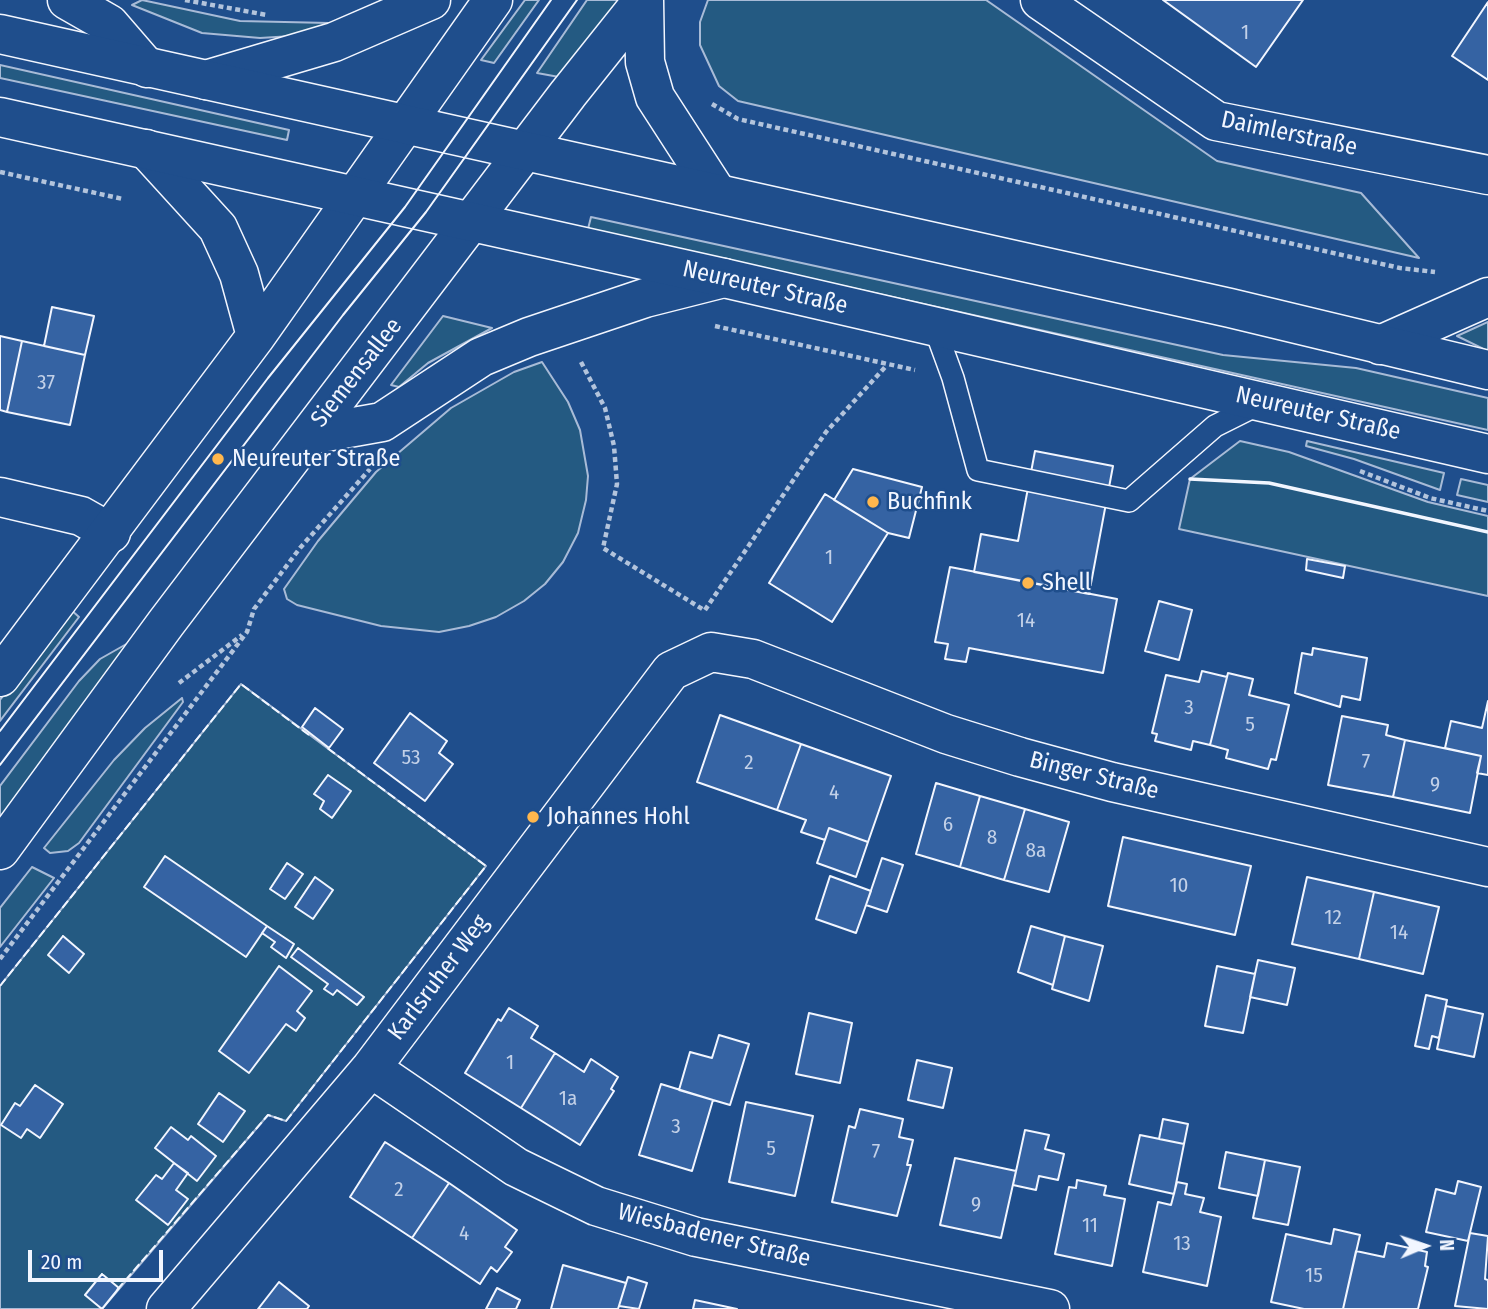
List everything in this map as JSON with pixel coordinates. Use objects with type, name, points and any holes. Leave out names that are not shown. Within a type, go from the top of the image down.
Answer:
[{"type":"main road","points":[[67,0],[109,24],[147,68]]},
{"type":"main road","points":[[206,80],[334,42],[432,0]]},
{"type":"main road","points":[[0,677],[111,533],[256,336],[493,0]]},
{"type":"main road","points":[[643,0],[645,62],[655,97],[717,193]]},
{"type":"main road","name":"Siemensallee","points":[[0,850],[309,435],[643,0]]},
{"type":"main road","name":"Daimlerstraße","points":[[1040,0],[1216,121],[1488,175]]},
{"type":"main road","points":[[0,34],[1217,305],[1488,370]]},
{"type":"main road","name":"Neureuter Straße","points":[[0,117],[724,278],[1488,454]]},
{"type":"main road","points":[[146,149],[218,228],[239,274],[256,336]]},
{"type":"main road","points":[[309,435],[382,422],[481,357],[550,329],[645,298],[724,278]]},
{"type":"main road","points":[[1380,345],[1488,297]]},
{"type":"main road","points":[[0,497],[81,516],[111,533]]},
{"type":"main road","name":"Binger Straße","points":[[711,652],[752,659],[946,734],[1020,757],[1112,782],[1488,867]]},
{"type":"main road","name":"Karlsruher Weg","points":[[166,1309],[371,1068],[671,671],[711,652]]},
{"type":"main road","name":"Wiesbadener Straße","points":[[371,1068],[516,1167],[596,1206],[696,1237],[1051,1309]]},
{"type":"lane","points":[[934,326],[953,378],[978,470],[1129,501],[1215,426],[1264,401]]},
{"type":"path","points":[[186,0],[264,16],[276,14]]},
{"type":"path","points":[[707,101],[738,119],[1400,268],[1438,272]]},
{"type":"path","points":[[0,172],[123,199]]},
{"type":"path","points":[[704,326],[953,378]]},
{"type":"path","points":[[576,354],[605,408],[614,446],[617,484],[603,548],[705,611],[826,432],[888,364]]},
{"type":"path","points":[[0,958],[247,632],[254,609],[374,465]]},
{"type":"path","points":[[173,688],[200,664],[247,632]]},
{"type":"shaded area","points":[[142,0],[240,21],[329,23],[308,35],[260,38],[202,33],[132,5]]},
{"type":"shaded area","points":[[525,0],[539,0],[494,63],[481,60]]},
{"type":"shaded area","points":[[587,0],[626,0],[570,79],[537,73]]},
{"type":"shaded area","points":[[708,0],[986,0],[1217,161],[1361,193],[1419,258],[738,101],[719,86],[700,45],[700,22]]},
{"type":"shaded area","points":[[0,65],[289,130],[287,140],[0,78]]},
{"type":"shaded area","points":[[591,217],[1223,355],[1356,368],[1488,398],[1488,430],[588,229]]},
{"type":"shaded area","points":[[443,316],[492,328],[428,363],[399,387],[391,385]]},
{"type":"shaded area","points":[[1488,322],[1488,351],[1457,336]]},
{"type":"shaded area","points":[[542,362],[568,402],[580,430],[588,476],[586,500],[578,533],[563,562],[545,584],[524,601],[496,617],[439,632],[381,626],[297,605],[287,599],[284,589],[318,541],[376,472],[451,408],[514,372]]},
{"type":"shaded area","points":[[1240,441],[1289,452],[1428,502],[1488,516],[1488,596],[1179,529],[1190,479]]},
{"type":"shaded area","points":[[1307,441],[1444,473],[1440,490],[1354,459],[1306,446]]},
{"type":"shaded area","points":[[1461,479],[1488,485],[1488,502],[1457,495]]},
{"type":"shaded area","points":[[70,609],[79,617],[0,721],[0,700]]},
{"type":"shaded area","points":[[130,642],[0,820],[0,786],[79,681],[100,659]]},
{"type":"shaded area","points":[[241,684],[486,866],[286,1121],[268,1115],[102,1309],[0,1309],[0,986]]},
{"type":"shaded area","points":[[182,698],[183,702],[79,843],[68,851],[50,853],[44,848],[114,760],[145,728]]},
{"type":"shaded area","points":[[32,867],[54,878],[0,947],[0,908]]},
{"type":"building","points":[[1163,0],[1303,0],[1256,67]]},
{"type":"building","points":[[1488,2],[1488,80],[1452,56]]},
{"type":"building","points":[[52,307],[94,316],[85,355],[44,346]]},
{"type":"building","points":[[0,336],[22,341],[7,412],[0,410]]},
{"type":"building","points":[[22,341],[85,355],[70,425],[7,412]]},
{"type":"building","points":[[1035,451],[1113,466],[1089,594],[974,572],[981,534],[1018,541]]},
{"type":"building","points":[[853,469],[922,487],[909,538],[888,533],[834,500]]},
{"type":"building","points":[[825,494],[888,533],[832,622],[769,583]]},
{"type":"building","points":[[1307,559],[1345,566],[1343,578],[1306,570]]},
{"type":"building","points":[[950,567],[1117,599],[1103,673],[969,648],[966,662],[945,659],[948,644],[935,642]]},
{"type":"building","points":[[1159,601],[1192,610],[1179,660],[1145,651]]},
{"type":"building","points":[[1313,648],[1367,658],[1360,700],[1342,696],[1340,707],[1295,693],[1302,653],[1312,655]]},
{"type":"building","points":[[1202,671],[1227,677],[1210,745],[1193,741],[1191,750],[1155,741],[1157,734],[1152,733],[1166,675],[1199,682]]},
{"type":"building","points":[[1228,673],[1253,679],[1249,695],[1289,705],[1276,760],[1271,759],[1268,769],[1226,758],[1228,750],[1210,745]]},
{"type":"building","points":[[1488,701],[1488,775],[1477,773],[1481,756],[1445,748],[1451,721],[1482,728]]},
{"type":"building","points":[[315,708],[343,729],[329,748],[302,727]]},
{"type":"building","points":[[410,713],[447,741],[439,753],[453,764],[425,801],[374,763]]},
{"type":"building","points":[[720,715],[801,744],[777,810],[697,782]]},
{"type":"building","points":[[1342,716],[1388,725],[1386,735],[1405,740],[1393,797],[1328,785]]},
{"type":"building","points":[[1405,740],[1481,756],[1470,813],[1393,797]]},
{"type":"building","points":[[801,744],[891,776],[868,842],[829,828],[825,840],[801,832],[806,820],[777,810]]},
{"type":"building","points":[[328,775],[351,791],[332,818],[320,809],[324,801],[314,794]]},
{"type":"building","points":[[936,783],[980,796],[960,867],[916,854]]},
{"type":"building","points":[[980,796],[1025,809],[1004,880],[960,867]]},
{"type":"building","points":[[1025,809],[1069,822],[1049,892],[1004,880]]},
{"type":"building","points":[[829,828],[868,842],[856,877],[817,863]]},
{"type":"building","points":[[1123,837],[1251,866],[1235,935],[1108,906]]},
{"type":"building","points":[[165,856],[267,926],[246,957],[144,887]]},
{"type":"building","points":[[882,858],[903,865],[887,912],[866,905]]},
{"type":"building","points":[[287,863],[303,874],[285,899],[270,889]]},
{"type":"building","points":[[830,876],[871,891],[856,933],[816,919]]},
{"type":"building","points":[[315,877],[333,890],[313,919],[295,907]]},
{"type":"building","points":[[1307,877],[1374,892],[1359,959],[1292,944]]},
{"type":"building","points":[[1374,892],[1439,907],[1423,974],[1359,959]]},
{"type":"building","points":[[267,926],[294,944],[286,958],[271,947],[275,942],[262,933]]},
{"type":"building","points":[[1031,926],[1065,936],[1053,985],[1018,972]]},
{"type":"building","points":[[63,936],[84,954],[69,973],[48,955]]},
{"type":"building","points":[[1065,936],[1103,946],[1089,1001],[1052,989]]},
{"type":"building","points":[[298,948],[364,997],[357,1005],[337,990],[333,995],[324,989],[328,984],[291,957]]},
{"type":"building","points":[[1258,960],[1295,968],[1287,1005],[1250,997]]},
{"type":"building","points":[[279,966],[312,991],[297,1011],[305,1018],[296,1031],[286,1024],[249,1073],[219,1051]]},
{"type":"building","points":[[1217,966],[1255,974],[1243,1033],[1205,1026]]},
{"type":"building","points":[[1426,995],[1447,1000],[1439,1038],[1432,1036],[1429,1049],[1415,1046]]},
{"type":"building","points":[[1446,1006],[1483,1014],[1474,1057],[1437,1049]]},
{"type":"building","points":[[509,1008],[538,1026],[531,1038],[555,1053],[521,1108],[465,1073],[498,1019],[501,1021]]},
{"type":"building","points":[[809,1013],[852,1023],[840,1083],[796,1074]]},
{"type":"building","points":[[719,1035],[749,1044],[730,1105],[679,1090],[690,1052],[712,1058]]},
{"type":"building","points":[[555,1053],[584,1072],[591,1059],[618,1077],[611,1089],[614,1091],[580,1145],[521,1108]]},
{"type":"building","points":[[917,1060],[952,1068],[943,1108],[908,1100]]},
{"type":"building","points":[[661,1084],[713,1100],[692,1171],[639,1155]]},
{"type":"building","points":[[35,1085],[63,1104],[40,1138],[27,1129],[21,1138],[1,1125],[15,1103],[20,1106]]},
{"type":"building","points":[[219,1093],[245,1111],[223,1142],[198,1124]]},
{"type":"building","points":[[746,1102],[813,1116],[795,1196],[729,1182]]},
{"type":"building","points":[[860,1109],[903,1119],[899,1137],[913,1140],[907,1165],[911,1165],[897,1216],[832,1202],[849,1126],[855,1128]]},
{"type":"building","points":[[1163,1119],[1188,1124],[1184,1144],[1159,1139]]},
{"type":"building","points":[[171,1127],[188,1140],[191,1136],[216,1156],[197,1181],[155,1148]]},
{"type":"building","points":[[1025,1130],[1049,1135],[1045,1149],[1064,1154],[1058,1180],[1039,1176],[1036,1190],[1013,1185]]},
{"type":"building","points":[[1140,1135],[1184,1144],[1174,1194],[1129,1184]]},
{"type":"building","points":[[385,1142],[449,1183],[412,1238],[350,1197]]},
{"type":"building","points":[[1226,1152],[1265,1160],[1258,1196],[1219,1188]]},
{"type":"building","points":[[955,1158],[1016,1171],[1001,1238],[940,1225]]},
{"type":"building","points":[[1265,1160],[1300,1167],[1288,1225],[1253,1218]]},
{"type":"building","points":[[174,1163],[188,1173],[176,1190],[188,1199],[168,1225],[136,1200],[156,1175],[162,1179]]},
{"type":"building","points":[[1077,1180],[1106,1186],[1104,1195],[1125,1199],[1112,1266],[1055,1254],[1069,1187],[1076,1188]]},
{"type":"building","points":[[1458,1181],[1481,1187],[1468,1241],[1426,1232],[1436,1189],[1455,1194]]},
{"type":"building","points":[[1177,1182],[1187,1184],[1185,1194],[1204,1198],[1200,1212],[1221,1217],[1207,1286],[1143,1272],[1158,1202],[1171,1205]]},
{"type":"building","points":[[449,1183],[517,1230],[505,1247],[512,1252],[497,1272],[491,1267],[480,1284],[412,1238]]},
{"type":"building","points":[[1334,1229],[1360,1235],[1343,1309],[1304,1309],[1271,1302],[1286,1234],[1331,1244]]},
{"type":"building","points":[[1470,1233],[1488,1236],[1485,1279],[1488,1280],[1488,1309],[1455,1306]]},
{"type":"building","points":[[1387,1243],[1427,1252],[1425,1266],[1428,1267],[1418,1309],[1343,1309],[1356,1251],[1384,1257]]},
{"type":"building","points":[[563,1265],[626,1283],[618,1309],[551,1309]]},
{"type":"building","points":[[102,1274],[119,1288],[102,1309],[85,1295]]},
{"type":"building","points":[[628,1277],[647,1283],[639,1309],[619,1306]]},
{"type":"building","points":[[279,1282],[309,1306],[307,1309],[258,1309]]},
{"type":"building","points":[[497,1288],[520,1300],[516,1309],[486,1309]]},
{"type":"building","points":[[695,1300],[737,1309],[693,1309]]},
{"type":"tram line","points":[[0,731],[268,378],[405,207],[551,0]]},
{"type":"tram line","points":[[0,765],[343,315],[426,212],[577,0]]},
{"type":"fence","points":[[0,986],[241,684],[309,735]]},
{"type":"fence","points":[[117,1290],[268,1115],[286,1121],[486,866],[326,747]]},
{"type":"wall","points":[[1190,479],[1269,483],[1488,532]]},
{"type":"place","name":"Neureuter Straße","points":[[218,459]]},
{"type":"place","name":"Buchfink","points":[[873,502]]},
{"type":"place","name":"Shell","points":[[1028,583]]},
{"type":"place","name":"Johannes Hohl","points":[[533,817]]}]
